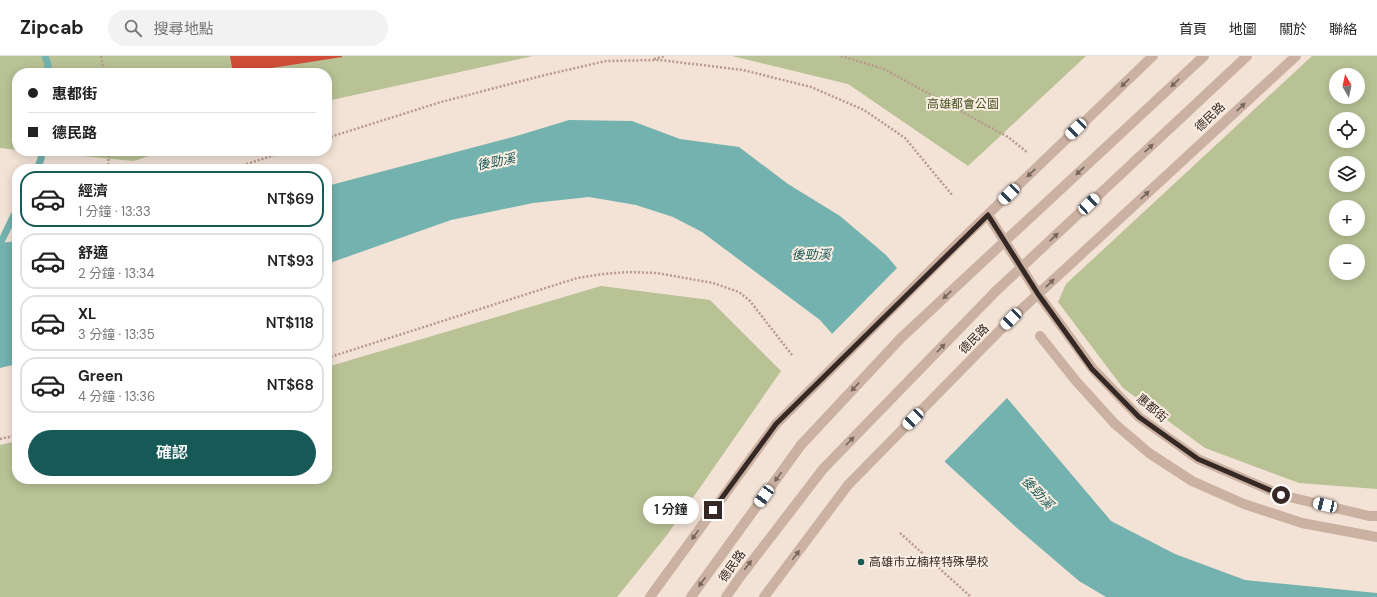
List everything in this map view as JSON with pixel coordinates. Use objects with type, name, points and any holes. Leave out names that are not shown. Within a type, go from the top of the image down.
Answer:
[{"type":"street","points":[[650,597],[776,424],[958,243],[1153,56]]},
{"type":"street","name":"德民路","points":[[691,597],[801,445],[901,338],[1204,56]]},
{"type":"street","name":"德民路","points":[[726,597],[823,469],[995,292],[1247,56]]},
{"type":"street","name":"德民路","points":[[764,597],[848,485],[1011,319],[1296,56]]},
{"type":"street","name":"惠都街","points":[[988,215],[1038,294],[1092,369],[1139,417],[1198,459],[1281,495],[1369,516],[1377,516]]},
{"type":"street","points":[[1040,336],[1076,381],[1115,424],[1150,453],[1192,481],[1244,504],[1302,523],[1377,537]]},
{"type":"path","points":[[100,56],[103,68]]},
{"type":"path","points":[[649,60],[665,56]]},
{"type":"path","points":[[841,56],[884,69],[1008,137],[1040,164]]},
{"type":"path","points":[[332,136],[441,102],[544,74],[606,61],[660,60],[743,70],[811,87],[864,110],[905,138],[953,196]]},
{"type":"path","points":[[247,164],[271,156]]},
{"type":"path","points":[[332,356],[577,278],[628,272],[666,274],[713,283],[740,292],[750,301],[792,355]]},
{"type":"path","points":[[0,439],[12,436]]},
{"type":"path","points":[[900,533],[971,597]]},
{"type":"green space","points":[[0,56],[533,56],[332,100],[332,68],[12,68],[12,149],[0,148]]},
{"type":"green space","name":"高雄都會公園","points":[[732,56],[1086,56],[968,166],[848,84]]},
{"type":"green space","points":[[1312,56],[1377,56],[1377,489],[1299,483],[1205,448],[1123,388],[1058,302],[1066,284]]},
{"type":"green space","points":[[82,156],[149,156],[134,161]]},
{"type":"green space","points":[[601,286],[710,300],[781,371],[667,535],[617,597],[0,597],[0,445],[12,442],[12,484],[332,484],[332,366]]},
{"type":"water","name":"後勁溪","points":[[569,120],[632,121],[680,139],[739,147],[788,184],[840,216],[886,255],[1111,521],[1175,554],[1245,580],[1377,593],[1377,597],[1106,597],[1079,581],[1017,528],[945,462],[820,320],[702,232],[673,217],[636,205],[589,197],[533,203],[451,220],[332,262],[332,185],[520,135]]},
{"type":"water","points":[[12,242],[12,365],[0,368],[0,243]]},
{"type":"pier","points":[[898,267],[1008,397],[943,463],[831,335]]},
{"type":"building","points":[[230,56],[342,56],[272,68],[232,68]]},
{"type":"waterway","points":[[45,56],[48,64],[48,68]]},
{"type":"waterway","points":[[39,164],[41,156]]},
{"type":"waterway","points":[[0,244],[12,219]]},
{"type":"place","name":"高雄市立楠梓特殊學校","points":[[861,562]]},
{"type":"route","points":[[713,510],[776,424],[988,215],[1038,294],[1092,369],[1139,417],[1198,459],[1281,495]]}]
